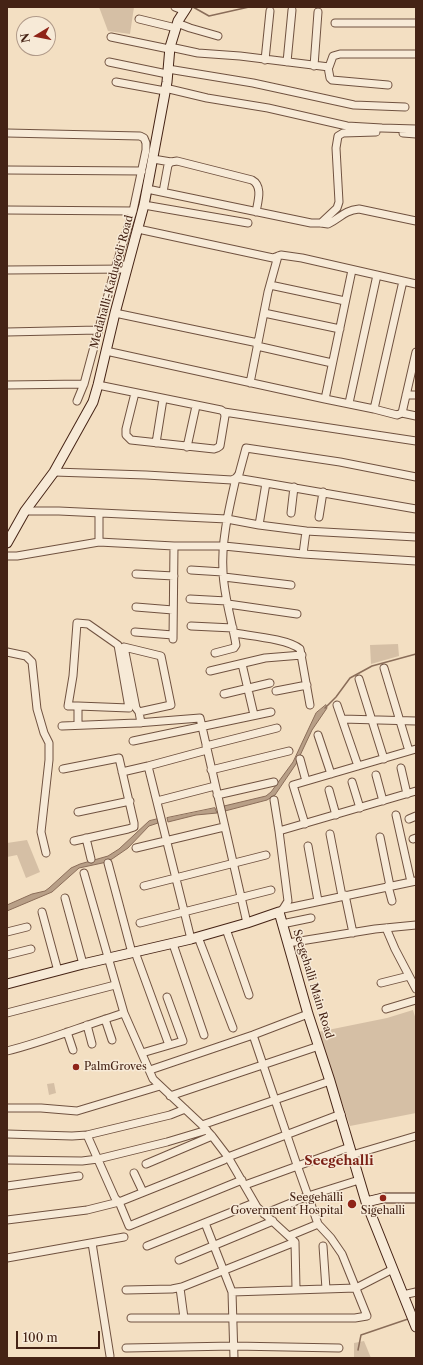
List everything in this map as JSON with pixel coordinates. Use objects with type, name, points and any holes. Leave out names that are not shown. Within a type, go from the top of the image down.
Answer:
[{"type":"street","points":[[175,7],[186,9]]},
{"type":"street","name":"Medahalli-Kadugodi Road","points":[[7,543],[25,511],[54,472],[92,402],[98,385],[115,313],[144,205],[168,71],[169,48],[177,26],[186,9]]},
{"type":"street","points":[[287,62],[292,10]]},
{"type":"street","points":[[265,60],[270,11]]},
{"type":"street","points":[[314,66],[318,12]]},
{"type":"street","points":[[139,19],[190,28],[218,36]]},
{"type":"street","points":[[335,23],[416,23]]},
{"type":"street","points":[[111,37],[198,53],[240,56],[328,67]]},
{"type":"street","points":[[388,85],[334,81],[330,78],[328,67],[330,66],[334,55],[340,54],[416,54]]},
{"type":"street","points":[[109,62],[253,83],[354,105],[405,107]]},
{"type":"street","points":[[116,82],[165,89],[207,98],[268,108],[347,126],[416,129]]},
{"type":"street","points":[[321,223],[337,208],[339,202],[336,148],[338,136],[342,133],[381,132],[416,134]]},
{"type":"street","points":[[7,133],[140,136],[144,138],[146,143],[142,171],[133,212],[115,269],[84,384],[77,401]]},
{"type":"street","points":[[153,159],[171,162],[177,161],[256,182],[259,189],[256,212]]},
{"type":"street","points":[[163,192],[168,165],[171,162]]},
{"type":"street","points":[[7,170],[142,171]]},
{"type":"street","points":[[147,189],[311,223],[328,224],[350,210],[359,209],[416,221]]},
{"type":"street","points":[[144,205],[248,223]]},
{"type":"street","points":[[7,210],[133,212]]},
{"type":"street","points":[[138,229],[273,258],[281,255],[302,258],[416,284]]},
{"type":"street","points":[[250,383],[270,285],[278,256]]},
{"type":"street","points":[[7,270],[127,269]]},
{"type":"street","points":[[325,399],[352,270]]},
{"type":"street","points":[[349,403],[377,275]]},
{"type":"street","points":[[374,408],[403,281]]},
{"type":"street","points":[[270,285],[345,300]]},
{"type":"street","points":[[115,313],[332,363]]},
{"type":"street","points":[[264,313],[340,328]]},
{"type":"street","points":[[7,332],[98,330]]},
{"type":"street","points":[[106,351],[325,399],[374,408],[397,415],[402,413],[416,416]]},
{"type":"street","points":[[402,413],[414,369],[416,352]]},
{"type":"street","points":[[7,385],[84,384]]},
{"type":"street","points":[[98,385],[164,400],[221,410],[224,412],[416,441]]},
{"type":"street","points":[[135,393],[126,429],[126,434],[131,440],[187,447],[217,448],[220,446],[225,416],[224,412]]},
{"type":"street","points":[[406,395],[416,395]]},
{"type":"street","points":[[156,443],[164,400]]},
{"type":"street","points":[[187,447],[196,406]]},
{"type":"street","points":[[215,653],[234,648],[236,645],[223,574],[224,546],[227,519],[236,478],[239,474],[246,448],[340,462],[416,477]]},
{"type":"street","points":[[54,472],[146,474],[232,480],[236,478],[416,509]]},
{"type":"street","points":[[259,525],[266,482]]},
{"type":"street","points":[[290,513],[294,487]]},
{"type":"street","points":[[319,517],[323,492]]},
{"type":"street","points":[[25,511],[59,511],[227,519],[306,531],[416,537]]},
{"type":"street","points":[[99,513],[99,542]]},
{"type":"street","points":[[303,554],[306,531]]},
{"type":"street","points":[[7,556],[17,556],[99,542],[174,546],[224,546],[303,554],[416,561]]},
{"type":"street","points":[[135,632],[173,637],[174,546]]},
{"type":"street","points":[[191,570],[291,585]]},
{"type":"street","points":[[136,574],[174,576]]},
{"type":"street","points":[[190,599],[228,602],[297,614]]},
{"type":"street","points":[[136,607],[173,610]]},
{"type":"street","points":[[77,623],[88,624],[118,645],[129,708],[78,706],[68,706],[73,676],[77,623]]},
{"type":"street","points":[[191,626],[233,631],[296,646],[300,649],[302,655],[310,704]]},
{"type":"street","points":[[139,712],[171,705],[161,656],[124,648],[136,708],[139,712],[141,723]]},
{"type":"street","points":[[7,652],[26,656],[32,662],[37,709],[44,733],[49,743],[49,760],[41,832],[46,853]]},
{"type":"street","points":[[210,671],[265,658],[302,655]]},
{"type":"street","points":[[242,664],[254,715]]},
{"type":"street","points":[[305,824],[293,785],[413,750],[399,720],[384,668]]},
{"type":"street","points":[[359,679],[384,759]]},
{"type":"street","points":[[224,694],[270,683]]},
{"type":"street","points":[[276,691],[307,685]]},
{"type":"street","points":[[337,705],[358,766]]},
{"type":"street","points":[[78,706],[78,725]]},
{"type":"street","points":[[132,741],[271,712]]},
{"type":"street","points":[[62,726],[141,723],[200,718],[247,923]]},
{"type":"street","points":[[342,719],[416,721]]},
{"type":"street","points":[[122,772],[148,766],[277,728]]},
{"type":"street","points":[[318,735],[331,774]]},
{"type":"street","points":[[211,770],[289,751]]},
{"type":"street","points":[[63,769],[119,758],[130,801],[134,827],[128,830],[74,841]]},
{"type":"street","points":[[300,759],[306,782]]},
{"type":"street","points":[[148,766],[184,912],[232,1028]]},
{"type":"street","points":[[401,768],[407,794]]},
{"type":"street","points":[[376,775],[383,801]]},
{"type":"street","points":[[217,795],[274,782]]},
{"type":"street","points":[[352,782],[360,808]]},
{"type":"street","points":[[157,800],[215,786]]},
{"type":"street","points":[[329,790],[336,815]]},
{"type":"street","points":[[279,831],[416,791]]},
{"type":"street","points":[[274,800],[288,901],[281,911]]},
{"type":"street","points":[[78,812],[130,801]]},
{"type":"street","points":[[7,984],[83,964],[173,944],[226,930],[281,911],[318,901],[414,881],[396,815]]},
{"type":"street","points":[[136,848],[224,827]]},
{"type":"street","points":[[330,834],[353,933]]},
{"type":"street","points":[[380,837],[392,901]]},
{"type":"street","points":[[86,838],[92,860]]},
{"type":"street","points":[[308,846],[318,901]]},
{"type":"street","points":[[144,886],[266,854]]},
{"type":"street","points":[[108,863],[134,952],[169,1045]]},
{"type":"street","points":[[84,873],[124,1013],[153,1079],[212,1136],[228,1157],[254,1203],[295,1242],[296,1289]]},
{"type":"street","points":[[140,923],[271,890]]},
{"type":"street","points":[[65,898],[83,964]]},
{"type":"street","name":"Seegehalli Main Road","points":[[281,911],[282,924],[308,1014],[341,1114],[366,1202],[416,1327]]},
{"type":"street","points":[[42,912],[58,971]]},
{"type":"street","points":[[282,924],[311,918]]},
{"type":"street","points":[[288,943],[386,928],[416,925]]},
{"type":"street","points":[[7,932],[27,927]]},
{"type":"street","points":[[386,928],[416,989]]},
{"type":"street","points":[[226,930],[249,994]]},
{"type":"street","points":[[173,944],[204,1035]]},
{"type":"street","points":[[7,955],[30,949]]},
{"type":"street","points":[[381,983],[409,976]]},
{"type":"street","points":[[7,1012],[115,984]]},
{"type":"street","points":[[142,1053],[183,1041],[167,997]]},
{"type":"street","points":[[386,1009],[416,1000]]},
{"type":"street","points":[[7,1051],[31,1045],[124,1013]]},
{"type":"street","points":[[150,1070],[253,1035],[308,1014]]},
{"type":"street","points":[[105,1019],[112,1040]]},
{"type":"street","points":[[87,1025],[92,1044]]},
{"type":"street","points":[[67,1032],[73,1050]]},
{"type":"street","points":[[131,1318],[355,1318],[367,1316],[342,1254],[318,1224],[262,1065],[253,1035]]},
{"type":"street","points":[[170,1096],[319,1046]]},
{"type":"street","points":[[7,1160],[82,1161],[98,1159],[167,1142],[274,1099],[330,1081]]},
{"type":"street","points":[[7,1108],[41,1108],[77,1111],[160,1086]]},
{"type":"street","points":[[7,1134],[87,1135],[170,1115],[185,1109]]},
{"type":"street","points":[[7,1220],[87,1210],[119,1202],[224,1160],[228,1157],[341,1114]]},
{"type":"street","points":[[87,1135],[129,1226],[243,1183],[297,1165],[416,1136]]},
{"type":"street","points":[[146,1164],[212,1136]]},
{"type":"street","points":[[134,1173],[143,1192]]},
{"type":"street","points":[[7,1186],[79,1176]]},
{"type":"street","points":[[264,1214],[308,1196],[359,1180]]},
{"type":"street","points":[[366,1202],[384,1198],[416,1198]]},
{"type":"street","points":[[147,1246],[254,1203]]},
{"type":"street","points":[[178,1260],[273,1221]]},
{"type":"street","points":[[205,1223],[232,1292],[234,1358]]},
{"type":"street","points":[[289,1236],[318,1224]]},
{"type":"street","points":[[7,1258],[124,1237]]},
{"type":"street","points":[[126,1290],[172,1290],[180,1288],[295,1242]]},
{"type":"street","points":[[92,1243],[110,1356]]},
{"type":"street","points":[[323,1246],[326,1289]]},
{"type":"street","points":[[232,1292],[356,1288],[394,1269]]},
{"type":"street","points":[[180,1288],[184,1318]]},
{"type":"street","points":[[403,1296],[416,1292]]},
{"type":"street","points":[[126,1348],[234,1346],[338,1348]]},
{"type":"shaded area","points":[[99,7],[134,7],[130,34],[108,31]]},
{"type":"shaded area","points":[[398,644],[399,656],[371,664],[370,645]]},
{"type":"shaded area","points":[[326,705],[327,708],[312,730],[296,764],[275,795],[267,800],[225,811],[224,806],[266,796],[271,792],[293,762],[316,713]]},
{"type":"shaded area","points":[[215,808],[217,813],[196,815],[168,822],[167,818]]},
{"type":"shaded area","points":[[158,819],[158,823],[149,826],[128,848],[112,859],[107,862],[79,868],[52,892],[7,911],[7,905],[32,894],[45,891],[71,868],[108,856],[119,849],[149,821]]},
{"type":"shaded area","points":[[27,840],[40,872],[26,878],[17,855],[7,857],[7,843]]},
{"type":"shaded area","points":[[413,1010],[416,1020],[416,1113],[350,1126],[318,1032],[387,1018]]},
{"type":"shaded area","points":[[54,1083],[56,1093],[49,1095],[47,1084]]},
{"type":"shaded area","points":[[364,1341],[371,1358],[354,1358],[354,1343]]},
{"type":"waterway","points":[[193,7],[209,16],[249,7]]},
{"type":"waterway","points":[[325,708],[336,697],[350,678],[372,666],[416,654]]},
{"type":"waterway","points":[[358,1350],[361,1335],[408,1319]]},
{"type":"place","name":"PalmGroves","points":[[76,1067]]},
{"type":"place","name":"Sigehalli","points":[[383,1198]]},
{"type":"place","name":"Seegehalli Government Hospital","points":[[352,1204]]},
{"type":"district","name":"Seegehalli","points":[[339,1161]]}]
